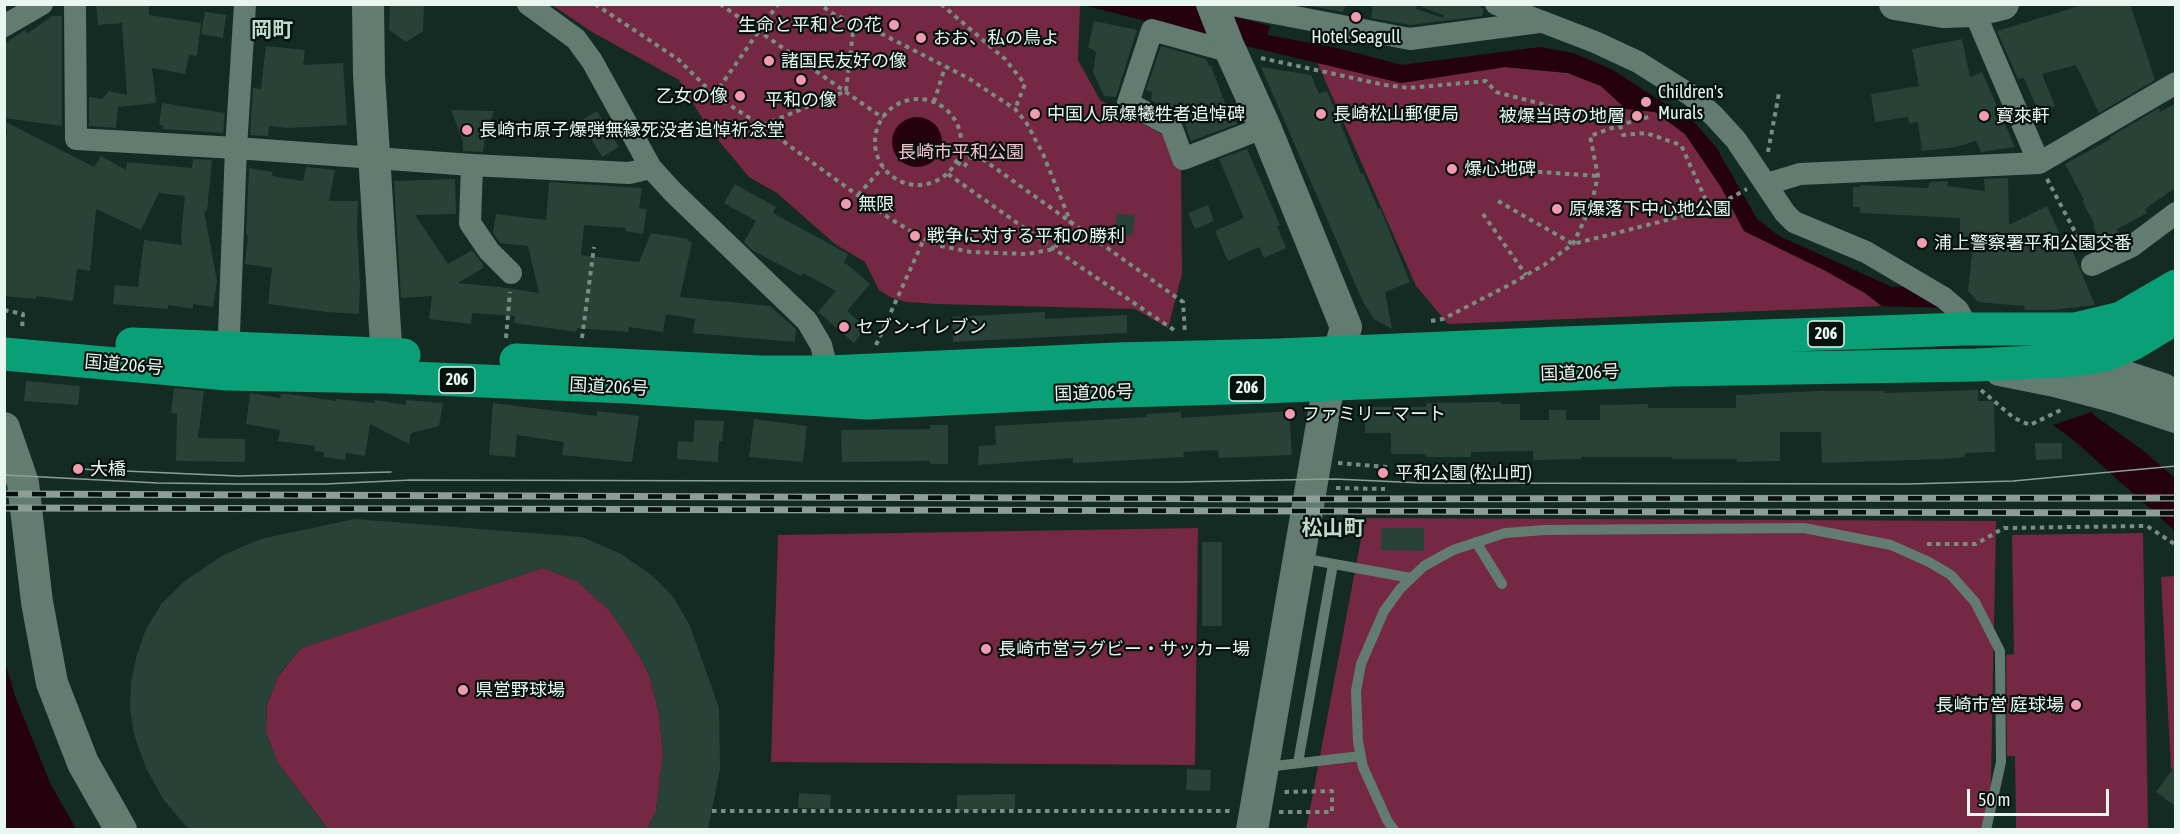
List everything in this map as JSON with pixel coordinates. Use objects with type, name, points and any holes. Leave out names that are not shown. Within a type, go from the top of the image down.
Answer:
[{"type":"highway","name":"国道206号","points":[[388,366],[505,359],[760,372],[828,372],[1117,359],[1964,329],[2075,329],[2121,318],[2175,286]]},
{"type":"highway","name":"国道206号","points":[[4,354],[388,366],[627,387],[867,403],[1086,392],[1673,370],[1976,365],[2074,360],[2105,355],[2133,344],[2175,318]]},
{"type":"highway","name":"国道206号","points":[[14,324],[113,343],[228,361]]},
{"type":"street","points":[[4,26],[42,4]]},
{"type":"street","points":[[75,4],[76,139],[236,147],[472,165],[629,173],[651,168]]},
{"type":"street","points":[[228,361],[236,147],[245,4]]},
{"type":"street","points":[[369,4],[369,75],[388,366]]},
{"type":"street","points":[[528,4],[576,39],[592,61],[651,168],[674,194],[807,321],[821,345],[828,372]]},
{"type":"street","points":[[1496,4],[1595,42],[1638,62],[1692,96],[1736,140],[1760,183],[1794,222],[1866,252],[1944,298],[1958,310],[1963,319],[1964,329]]},
{"type":"street","points":[[1895,4],[1943,12],[1974,11],[2003,4]]},
{"type":"street","points":[[1256,802],[1329,383],[1346,327],[1265,127],[1229,49],[1217,5],[1410,39],[1540,22]]},
{"type":"street","points":[[1974,11],[2039,163]]},
{"type":"street","points":[[1229,49],[1152,30],[1128,103],[1171,126],[1183,159],[1265,127]]},
{"type":"street","points":[[1760,183],[1800,174],[2039,163],[2175,83]]},
{"type":"street","points":[[472,165],[470,223],[489,251],[511,273]]},
{"type":"street","points":[[2092,265],[2132,246],[2175,213]]},
{"type":"street","points":[[2036,329],[2074,360],[2175,393]]},
{"type":"street","points":[[1976,365],[2106,394],[2175,417]]},
{"type":"street","points":[[4,428],[23,483],[37,602],[52,683],[83,763],[121,830]]},
{"type":"lane","points":[[1394,830],[1375,796],[1361,756],[1356,691],[1361,664],[1384,611],[1400,589],[1424,566],[1453,550],[1505,533],[1545,530],[1804,528],[1891,545],[1929,561],[1951,575],[1975,602],[2000,651],[2001,762],[1986,830]]},
{"type":"lane","points":[[1476,542],[1502,584]]},
{"type":"lane","points":[[1298,558],[1411,578]]},
{"type":"lane","points":[[1298,763],[1333,564]]},
{"type":"lane","points":[[1256,802],[1298,763],[1361,756]]},
{"type":"path","points":[[595,4],[679,60],[714,95],[924,239],[941,246],[971,252],[1027,254],[1054,249],[1071,223],[1067,208],[1043,154],[1026,122],[1015,109],[989,90],[878,32],[835,15],[819,4]]},
{"type":"path","points":[[720,4],[883,118]]},
{"type":"path","points":[[714,95],[778,4]]},
{"type":"path","points":[[941,4],[1005,59],[1025,84],[1015,109]]},
{"type":"path","points":[[846,91],[854,23]]},
{"type":"path","points":[[1229,49],[1385,85],[1408,88],[1486,81],[1496,92],[1620,125]]},
{"type":"path","points":[[934,102],[945,68]]},
{"type":"path","points":[[762,126],[846,91]]},
{"type":"path","points":[[1443,319],[1544,266],[1573,244],[1710,208],[1760,183],[1779,93]]},
{"type":"path","points":[[920,99],[934,102],[956,121],[961,148],[957,162],[948,174],[936,182],[921,186],[906,184],[893,178],[877,156],[875,143],[877,130],[883,118],[893,107],[906,101],[920,99]]},
{"type":"path","points":[[1573,244],[1591,206],[1598,176],[1590,135],[1652,116]]},
{"type":"path","points":[[1620,125],[1623,135],[1646,133],[1681,145],[1710,208]]},
{"type":"path","points":[[957,162],[964,167],[974,153],[1182,302]]},
{"type":"path","points":[[2039,163],[2092,265]]},
{"type":"path","points":[[858,195],[883,167]]},
{"type":"path","points":[[1511,170],[1598,176]]},
{"type":"path","points":[[948,174],[1185,337]]},
{"type":"path","points":[[1498,201],[1573,244]]},
{"type":"path","points":[[1483,214],[1527,275]]},
{"type":"path","points":[[869,370],[877,343],[924,239]]},
{"type":"path","points":[[579,362],[594,247]]},
{"type":"path","points":[[505,359],[511,273]]},
{"type":"path","points":[[4,310],[14,324]]},
{"type":"path","points":[[1331,463],[1387,467]]},
{"type":"path","points":[[1326,488],[1385,489]]},
{"type":"path","points":[[1891,545],[1976,544],[2004,528],[2147,526],[2175,545]]},
{"type":"path","points":[[712,811],[1256,802],[1332,791],[1332,812],[1256,802]]},
{"type":"green space","name":"長崎市平和公園","points":[[552,5],[1080,5],[1078,60],[1100,100],[1170,139],[1181,170],[1182,274],[1168,328],[1135,309],[937,304],[906,302],[890,297],[879,290],[865,262],[835,244],[777,193],[749,177],[708,128],[679,80],[592,32]]},
{"type":"green space","name":"原爆落下中心地公園","points":[[1317,62],[1401,83],[1505,67],[1568,73],[1601,86],[1626,109],[1655,112],[1685,134],[1721,187],[1744,231],[1824,270],[1865,293],[1881,306],[1448,324],[1416,286]]},
{"type":"green space","points":[[1365,518],[1996,521],[1990,829],[1306,830]]},
{"type":"green space","name":"長崎市営ラグビー・サッカー場","points":[[1198,528],[1195,765],[771,762],[778,535]]},
{"type":"green space","name":"長崎市営 庭球場","points":[[2143,533],[2148,829],[2016,829],[2015,756],[2007,756],[2006,655],[2014,654],[2012,535]]},
{"type":"green space","name":"県営野球場","points":[[543,568],[577,581],[610,611],[649,674],[659,714],[663,754],[656,811],[647,829],[328,829],[277,762],[266,732],[267,705],[278,676],[301,648]]},
{"type":"green space","points":[[2175,576],[2175,771],[2171,768],[2161,577]]},
{"type":"shaded area","points":[[1083,5],[1190,5],[1270,26],[1267,35],[1337,48],[1402,65],[1540,47],[1573,53],[1611,69],[1695,123],[1716,147],[1757,219],[1779,236],[1892,287],[1914,286],[2087,407],[2095,416],[2145,452],[2175,478],[2175,531],[2077,443],[2052,424],[1999,396],[1865,293],[1744,231],[1721,187],[1685,134],[1655,112],[1626,109],[1601,86],[1568,73],[1505,67],[1401,83]]},
{"type":"shaded area","points":[[917,117],[935,124],[942,142],[935,160],[917,167],[899,160],[892,142],[899,124]]},
{"type":"shaded area","points":[[4,659],[15,696],[51,785],[76,829],[5,829]]},
{"type":"pier","points":[[1876,306],[1951,308],[2089,404],[2095,411],[2050,426],[1997,398]]},
{"type":"building","points":[[96,4],[149,4],[149,15],[201,23],[197,56],[189,55],[185,74],[152,68],[156,103],[118,107],[116,128],[89,126],[89,97],[102,99],[109,91],[127,95],[122,23],[98,25]]},
{"type":"building","points":[[390,4],[424,4],[423,31],[406,42],[389,30]]},
{"type":"building","points":[[1301,4],[1346,4],[1343,12]]},
{"type":"building","points":[[1373,4],[1417,4],[1416,9],[1443,18],[1444,15],[1422,7],[1423,4],[1474,4],[1484,9],[1482,16],[1410,25],[1371,18]]},
{"type":"building","points":[[2086,4],[2130,4],[2155,80],[2099,113],[2076,65],[2042,74],[2055,106],[2039,113],[2024,78],[2018,79],[1997,31]]},
{"type":"building","points":[[205,12],[226,15],[223,38],[201,34]]},
{"type":"building","points":[[52,16],[62,16],[62,126],[4,118],[4,44],[25,30],[27,34]]},
{"type":"building","points":[[1094,21],[1137,30],[1116,97],[1104,96],[1093,72],[1096,52],[1088,47]]},
{"type":"building","points":[[1962,39],[1970,77],[1982,72],[2015,147],[1981,152],[1976,141],[1956,147],[1922,151],[1918,122],[1909,123],[1908,117],[1875,122],[1871,94],[1919,86],[1912,49]]},
{"type":"building","points":[[266,46],[305,50],[303,65],[343,63],[347,125],[288,128],[269,126],[268,136],[250,135],[253,88],[261,89]]},
{"type":"building","points":[[1161,46],[1206,59],[1211,66],[1226,106],[1229,105],[1237,124],[1191,141],[1184,121],[1178,115],[1151,100],[1152,92],[1146,90]]},
{"type":"building","points":[[1261,67],[1311,75],[1319,94],[1327,91],[1361,174],[1363,173],[1378,209],[1380,208],[1410,282],[1385,292],[1392,329],[1374,319],[1363,302]]},
{"type":"building","points":[[162,103],[225,113],[223,133],[162,129],[163,125],[159,125]]},
{"type":"building","points":[[2175,104],[2175,188],[2145,209],[2147,213],[2117,229],[2119,236],[2100,244],[2093,225],[2095,225],[2065,164],[2111,139],[2110,137],[2159,108],[2160,112]]},
{"type":"building","points":[[451,110],[494,111],[483,152],[463,151],[463,141]]},
{"type":"building","points":[[597,111],[619,147],[602,157],[580,121]]},
{"type":"building","points":[[6,122],[94,167],[101,156],[126,170],[127,162],[192,168],[193,159],[212,160],[207,211],[204,211],[217,281],[213,307],[193,304],[193,309],[168,305],[168,309],[113,304],[115,285],[138,287],[144,240],[182,245],[185,196],[159,193],[141,230],[96,209],[90,271],[77,269],[73,301],[36,296],[36,299],[4,296],[4,134],[7,134]]},
{"type":"building","points":[[1247,149],[1280,225],[1277,226],[1286,248],[1264,258],[1259,247],[1228,261],[1215,231],[1244,218],[1219,159]]},
{"type":"building","points":[[306,167],[335,170],[329,201],[358,201],[359,314],[268,304],[272,268],[245,264],[249,168],[273,172],[272,176],[303,181]]},
{"type":"building","points":[[2008,178],[2009,225],[2047,206],[2066,247],[2070,245],[2095,305],[2053,310],[2025,310],[2024,306],[1978,302],[1968,291],[1974,237],[1960,236],[1960,218],[1860,213],[1860,207],[1853,207],[1853,187],[1860,187],[1860,185],[1928,188],[1930,182],[1948,181],[1947,186],[1985,191],[1984,179]]},
{"type":"building","points":[[455,179],[456,214],[415,215],[448,264],[472,250],[483,264],[483,268],[458,283],[539,293],[528,246],[500,243],[493,233],[496,214],[546,220],[549,182],[642,188],[639,208],[647,209],[643,234],[625,231],[626,228],[584,225],[581,255],[639,262],[651,233],[689,239],[688,241],[692,242],[680,297],[770,306],[796,329],[795,342],[693,333],[695,319],[666,314],[663,332],[629,327],[628,332],[577,328],[576,332],[514,323],[515,316],[472,313],[471,324],[429,319],[432,296],[401,298],[394,181]]},
{"type":"building","points":[[735,184],[776,207],[773,213],[848,254],[844,262],[870,284],[847,311],[866,328],[854,343],[818,312],[836,291],[803,273],[801,276],[752,250],[744,242],[756,221],[724,203]]},
{"type":"building","points":[[1208,205],[1214,221],[1195,229],[1188,213]]},
{"type":"building","points":[[1117,213],[1135,216],[1132,236],[1114,233]]},
{"type":"building","points":[[1045,312],[1045,319],[1127,315],[1127,333],[953,342],[952,317]]},
{"type":"building","points":[[26,381],[80,386],[78,405],[24,401]]},
{"type":"building","points":[[174,388],[204,391],[198,438],[245,439],[245,462],[176,461],[177,414],[171,413]]},
{"type":"building","points":[[1978,390],[1978,401],[1994,401],[1995,452],[1965,453],[1965,457],[1944,459],[1822,463],[1821,432],[1780,432],[1780,461],[1737,462],[1737,459],[1672,459],[1672,457],[1581,457],[1581,459],[1533,460],[1533,451],[1471,452],[1471,457],[1426,457],[1426,454],[1391,454],[1391,433],[1365,433],[1365,407],[1426,407],[1426,403],[1501,402],[1501,404],[1520,404],[1520,420],[1549,420],[1549,410],[1566,410],[1566,420],[1600,420],[1600,405],[1648,404],[1648,408],[1736,408],[1736,395],[1820,391],[1885,391],[1885,393]]},
{"type":"building","points":[[250,393],[280,398],[281,394],[289,394],[336,401],[336,399],[374,403],[375,400],[406,405],[406,400],[443,403],[439,426],[411,433],[409,444],[370,424],[365,456],[346,453],[345,460],[323,457],[324,452],[314,451],[315,446],[278,441],[280,430],[246,424]]},
{"type":"building","points":[[493,403],[597,416],[597,411],[639,416],[632,462],[562,455],[564,442],[517,435],[515,457],[489,455]]},
{"type":"building","points":[[1289,411],[1292,455],[1219,458],[1218,450],[1183,452],[1184,457],[1073,463],[1073,458],[978,465],[979,446],[996,445],[995,426],[1147,417],[1147,414],[1181,412],[1181,418]]},
{"type":"building","points":[[754,419],[807,426],[803,462],[749,457]]},
{"type":"building","points":[[695,420],[724,421],[722,441],[719,441],[718,462],[677,459],[678,441],[693,442]]},
{"type":"building","points":[[930,425],[948,425],[948,464],[930,464],[930,461],[842,462],[841,430],[930,429]]},
{"type":"building","points":[[2035,443],[2062,443],[2062,459],[2036,460]]},
{"type":"building","points":[[354,519],[582,537],[621,554],[653,576],[674,598],[690,626],[719,708],[720,769],[708,830],[647,830],[656,811],[663,754],[659,714],[649,674],[610,611],[577,581],[543,568],[301,648],[278,675],[267,705],[266,732],[277,762],[328,830],[191,830],[185,825],[163,799],[146,768],[134,734],[130,709],[131,682],[137,654],[146,629],[162,603],[186,580],[223,555],[261,539]]},
{"type":"building","points":[[1381,528],[1424,528],[1424,551],[1381,550]]},
{"type":"building","points":[[1202,542],[1222,542],[1222,626],[1202,626]]},
{"type":"building","points":[[2175,766],[2175,806],[2156,792]]},
{"type":"building","points":[[1187,769],[1211,770],[1210,791],[1186,790]]},
{"type":"building","points":[[799,793],[831,795],[830,809],[798,808]]},
{"type":"building","points":[[1015,794],[1015,809],[957,811],[957,795]]},
{"type":"tram line","points":[[4,475],[158,483],[238,484],[325,484],[411,480],[1177,482],[1335,479],[1422,483],[1908,484],[2013,481],[2176,466]]},
{"type":"tram line","points":[[79,469],[238,476],[391,472]]},
{"type":"railway","points":[[4,494],[1276,499],[2176,498]]},
{"type":"railway","points":[[4,508],[2176,513]]},
{"type":"place","name":"Hotel Seagull","points":[[1356,17]]},
{"type":"place","name":"生命と平和との花","points":[[894,25]]},
{"type":"place","name":"おお、私の鳥よ","points":[[921,38]]},
{"type":"place","name":"諸国民友好の像","points":[[769,61]]},
{"type":"place","name":"平和の像","points":[[801,80]]},
{"type":"place","name":"乙女の像","points":[[740,96]]},
{"type":"place","name":"Children's Murals","points":[[1646,102]]},
{"type":"place","name":"中国人原爆犧牲者追悼碑","points":[[1035,114]]},
{"type":"place","name":"長崎松山郵便局","points":[[1321,114]]},
{"type":"place","name":"被爆当時の地層","points":[[1637,116]]},
{"type":"place","name":"寳來軒","points":[[1984,116]]},
{"type":"place","name":"長崎市原子爆弾無縁死没者追悼祈念堂","points":[[467,130]]},
{"type":"place","name":"爆心地碑","points":[[1452,169]]},
{"type":"place","name":"無限","points":[[846,204]]},
{"type":"place","name":"原爆落下中心地公園","points":[[1557,209]]},
{"type":"place","name":"戦争に対する平和の勝利","points":[[915,236]]},
{"type":"place","name":"浦上警察署平和公園交番","points":[[1922,243]]},
{"type":"place","name":"セブン-イレブン","points":[[844,327]]},
{"type":"place","name":"ファミリーマート","points":[[1290,414]]},
{"type":"place","name":"大橋","points":[[78,469]]},
{"type":"place","name":"平和公園 (松山町)","points":[[1383,473]]},
{"type":"place","name":"長崎市営ラグビー・サッカー場","points":[[986,649]]},
{"type":"place","name":"県営野球場","points":[[463,690]]},
{"type":"place","name":"長崎市営 庭球場","points":[[2076,705]]},
{"type":"district","name":"岡町","points":[[272,30]]},
{"type":"district","name":"松山町","points":[[1333,528]]}]
